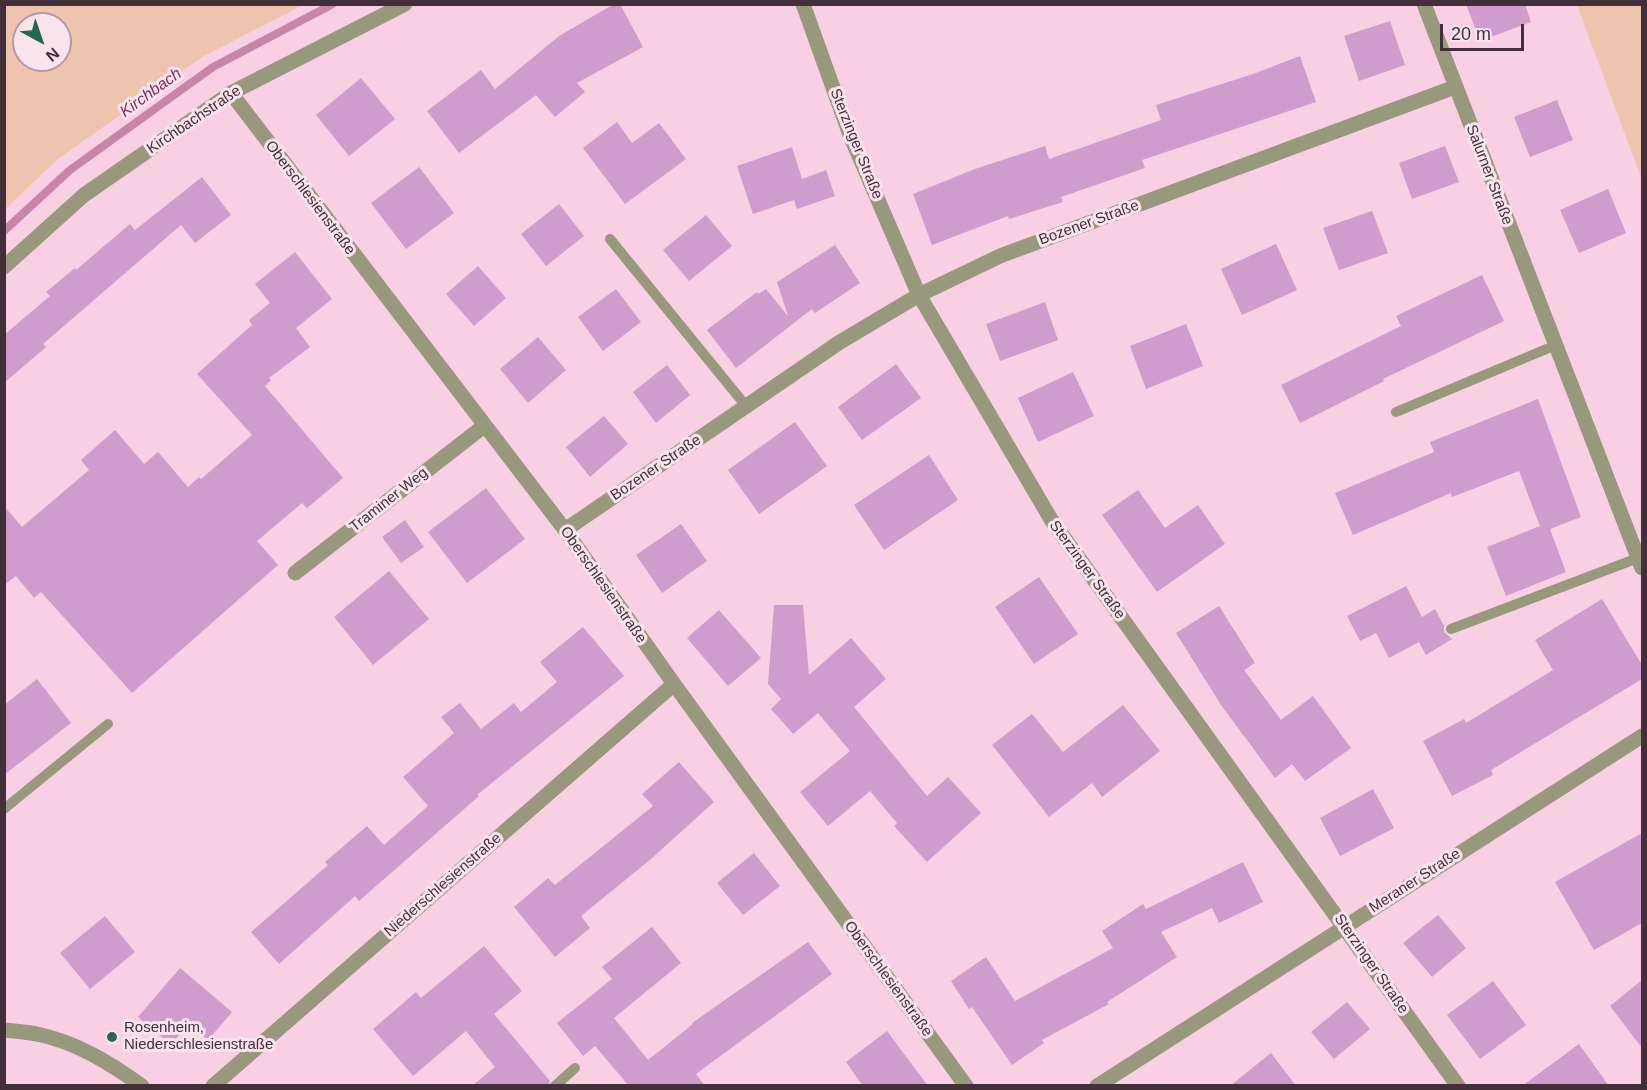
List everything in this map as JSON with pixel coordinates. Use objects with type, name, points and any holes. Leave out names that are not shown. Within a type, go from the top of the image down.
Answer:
[{"type":"street","name":"Kirchbachstraße","points":[[4,267],[84,195],[231,93],[405,4]]},
{"type":"street","name":"Sterzinger Straße","points":[[802,4],[850,135],[919,296],[1052,521],[1458,1086]]},
{"type":"street","name":"Salurner Straße","points":[[1424,4],[1640,563]]},
{"type":"street","name":"Bozener Straße","points":[[565,531],[840,342],[919,296],[1000,256],[1455,87]]},
{"type":"street","name":"Oberschlesienstraße","points":[[231,93],[565,531],[966,1086]]},
{"type":"street","name":"Traminer Weg","points":[[295,573],[483,426]]},
{"type":"street","name":"Niederschlesienstraße","points":[[213,1086],[674,684]]},
{"type":"street","name":"Meraner Straße","points":[[1097,1086],[1642,736]]},
{"type":"street","points":[[4,1030],[38,1034],[78,1047],[112,1065],[142,1086]]},
{"type":"lane","points":[[610,239],[746,406]]},
{"type":"lane","points":[[1396,412],[1556,345]]},
{"type":"lane","name":"Salurner Straße","points":[[1451,628],[1640,563]]},
{"type":"lane","points":[[4,809],[108,724]]},
{"type":"lane","points":[[555,1086],[575,1068]]},
{"type":"shaded area","points":[[5,4],[303,4],[202,57],[58,159],[5,209]]},
{"type":"shaded area","points":[[1577,5],[1642,5],[1642,180]]},
{"type":"building","points":[[614,4],[620,4],[643,47],[577,83],[585,92],[555,117],[536,95],[459,153],[427,111],[481,70],[495,89],[559,36]]},
{"type":"building","points":[[1466,4],[1525,4],[1531,22],[1480,41]]},
{"type":"building","points":[[1390,21],[1405,65],[1359,81],[1344,36]]},
{"type":"building","points":[[1300,56],[1316,102],[1142,160],[1145,168],[1061,197],[1063,202],[1009,219],[1008,216],[932,245],[913,194],[975,169],[1045,146],[1049,159],[1161,120],[1156,105],[1253,74]]},
{"type":"building","points":[[361,78],[395,119],[349,156],[316,115]]},
{"type":"building","points":[[1557,100],[1573,140],[1530,157],[1514,117]]},
{"type":"building","points":[[617,122],[632,143],[659,123],[686,159],[625,204],[583,148]]},
{"type":"building","points":[[1445,146],[1459,182],[1412,199],[1399,163]]},
{"type":"building","points":[[792,147],[802,179],[826,170],[835,196],[797,209],[794,200],[753,214],[737,166]]},
{"type":"building","points":[[419,167],[454,213],[406,249],[371,203]]},
{"type":"building","points":[[202,177],[231,215],[195,243],[181,225],[43,344],[46,347],[4,383],[4,335],[50,296],[46,292],[130,224],[135,230]]},
{"type":"building","points":[[1608,189],[1626,233],[1579,253],[1560,210]]},
{"type":"building","points":[[559,204],[584,236],[546,266],[521,234]]},
{"type":"building","points":[[1372,211],[1388,253],[1339,270],[1323,228]]},
{"type":"building","points":[[706,215],[732,246],[689,281],[663,250]]},
{"type":"building","points":[[1276,244],[1297,290],[1242,315],[1221,269]]},
{"type":"building","points":[[835,245],[860,283],[815,313],[812,309],[736,368],[707,330],[757,292],[758,294],[766,289],[788,316],[777,282]]},
{"type":"building","points":[[295,252],[332,299],[296,328],[310,347],[269,378],[271,380],[265,386],[343,478],[307,508],[302,503],[257,541],[278,565],[132,693],[41,592],[34,598],[16,576],[4,585],[4,506],[22,527],[89,470],[81,460],[115,430],[144,464],[158,452],[188,487],[199,477],[201,479],[252,435],[197,374],[252,325],[249,320],[270,303],[255,284]]},
{"type":"building","points":[[478,266],[506,298],[474,326],[446,294]]},
{"type":"building","points":[[1482,275],[1504,321],[1383,379],[1384,381],[1300,423],[1281,385],[1401,326],[1396,316]]},
{"type":"building","points":[[616,289],[641,322],[603,351],[578,317]]},
{"type":"building","points":[[1045,302],[1058,340],[1000,361],[986,324]]},
{"type":"building","points":[[1186,324],[1203,366],[1146,389],[1130,346]]},
{"type":"building","points":[[538,337],[566,370],[528,403],[500,369]]},
{"type":"building","points":[[896,364],[921,398],[862,440],[838,407]]},
{"type":"building","points":[[667,365],[690,395],[656,423],[633,392]]},
{"type":"building","points":[[1073,372],[1094,416],[1038,442],[1018,398]]},
{"type":"building","points":[[1538,399],[1581,517],[1550,529],[1566,572],[1506,596],[1487,547],[1540,526],[1519,471],[1452,497],[1451,493],[1353,535],[1335,493],[1434,452],[1430,442]]},
{"type":"building","points":[[604,416],[628,444],[590,477],[566,447]]},
{"type":"building","points":[[795,422],[827,466],[759,514],[728,470]]},
{"type":"building","points":[[929,455],[958,500],[884,550],[854,505]]},
{"type":"building","points":[[486,488],[525,539],[467,583],[428,532]]},
{"type":"building","points":[[1138,490],[1165,528],[1198,505],[1225,544],[1157,592],[1102,515]]},
{"type":"building","points":[[405,520],[424,547],[401,563],[382,537]]},
{"type":"building","points":[[681,524],[707,561],[662,593],[636,555]]},
{"type":"building","points":[[389,571],[429,619],[373,665],[334,617]]},
{"type":"building","points":[[1039,577],[1078,634],[1034,664],[995,607]]},
{"type":"building","points":[[1406,586],[1422,617],[1435,609],[1444,626],[1444,632],[1452,639],[1426,655],[1419,642],[1389,658],[1376,633],[1360,641],[1347,616]]},
{"type":"building","points":[[1602,599],[1642,665],[1642,679],[1491,770],[1493,775],[1452,796],[1423,741],[1464,719],[1466,723],[1553,670],[1535,640]]},
{"type":"building","points":[[774,605],[803,605],[809,675],[851,638],[886,679],[854,707],[927,796],[948,777],[981,813],[927,862],[894,826],[897,823],[870,791],[828,826],[800,792],[850,751],[818,713],[793,734],[771,709],[781,699],[768,684]]},
{"type":"building","points":[[1219,606],[1255,663],[1244,670],[1281,720],[1313,696],[1351,748],[1305,781],[1292,764],[1275,778],[1221,705],[1176,633]]},
{"type":"building","points":[[719,610],[761,658],[728,686],[687,638]]},
{"type":"building","points":[[583,627],[624,676],[477,795],[479,796],[359,901],[355,896],[279,964],[251,932],[328,865],[325,862],[367,826],[384,845],[428,806],[403,777],[454,733],[441,717],[460,703],[481,729],[514,703],[521,712],[557,682],[540,662]]},
{"type":"building","points":[[37,679],[71,723],[4,775],[4,705]]},
{"type":"building","points":[[1123,705],[1160,751],[1102,797],[1092,783],[1049,817],[992,745],[1032,714],[1063,752]]},
{"type":"building","points":[[679,762],[714,802],[651,859],[581,916],[590,928],[555,957],[514,907],[548,878],[555,885],[653,806],[642,794]]},
{"type":"building","points":[[1373,789],[1394,828],[1340,856],[1320,818]]},
{"type":"building","points":[[1642,833],[1642,923],[1594,950],[1555,882]]},
{"type":"building","points":[[754,853],[780,886],[743,915],[717,883]]},
{"type":"building","points":[[1243,862],[1263,902],[1219,923],[1212,908],[1161,932],[1177,957],[1107,1002],[1109,1004],[1042,1040],[1044,1043],[1012,1065],[972,1007],[969,1009],[951,981],[986,957],[1015,1001],[1113,948],[1102,931],[1143,904],[1146,909]]},
{"type":"building","points":[[1438,915],[1466,948],[1432,977],[1403,943]]},
{"type":"building","points":[[105,916],[135,952],[90,989],[60,953]]},
{"type":"building","points":[[652,927],[681,963],[614,1018],[648,1060],[692,1023],[808,942],[832,974],[696,1074],[705,1086],[629,1086],[595,1046],[583,1056],[557,1023],[612,979],[602,967]]},
{"type":"building","points":[[484,946],[522,991],[494,1014],[550,1081],[548,1086],[472,1086],[495,1067],[466,1031],[413,1076],[373,1029],[416,992],[421,998]]},
{"type":"building","points":[[180,968],[232,1012],[208,1040],[188,1024],[171,1045],[138,1017]]},
{"type":"building","points":[[1642,980],[1642,1048],[1610,1006]]},
{"type":"building","points":[[1493,981],[1526,1025],[1480,1059],[1447,1015]]},
{"type":"building","points":[[1347,1002],[1370,1029],[1334,1059],[1311,1032]]},
{"type":"building","points":[[887,1031],[928,1086],[863,1086],[846,1062]]},
{"type":"building","points":[[1579,1044],[1609,1086],[1522,1086]]},
{"type":"building","points":[[1271,1053],[1296,1086],[1230,1086],[1251,1069]]},
{"type":"waterway","name":"Kirchbach","points":[[4,231],[70,170],[213,67],[333,4]]},
{"type":"place","name":"Rosenheim, Niederschlesienstraße","points":[[112,1037]]}]
